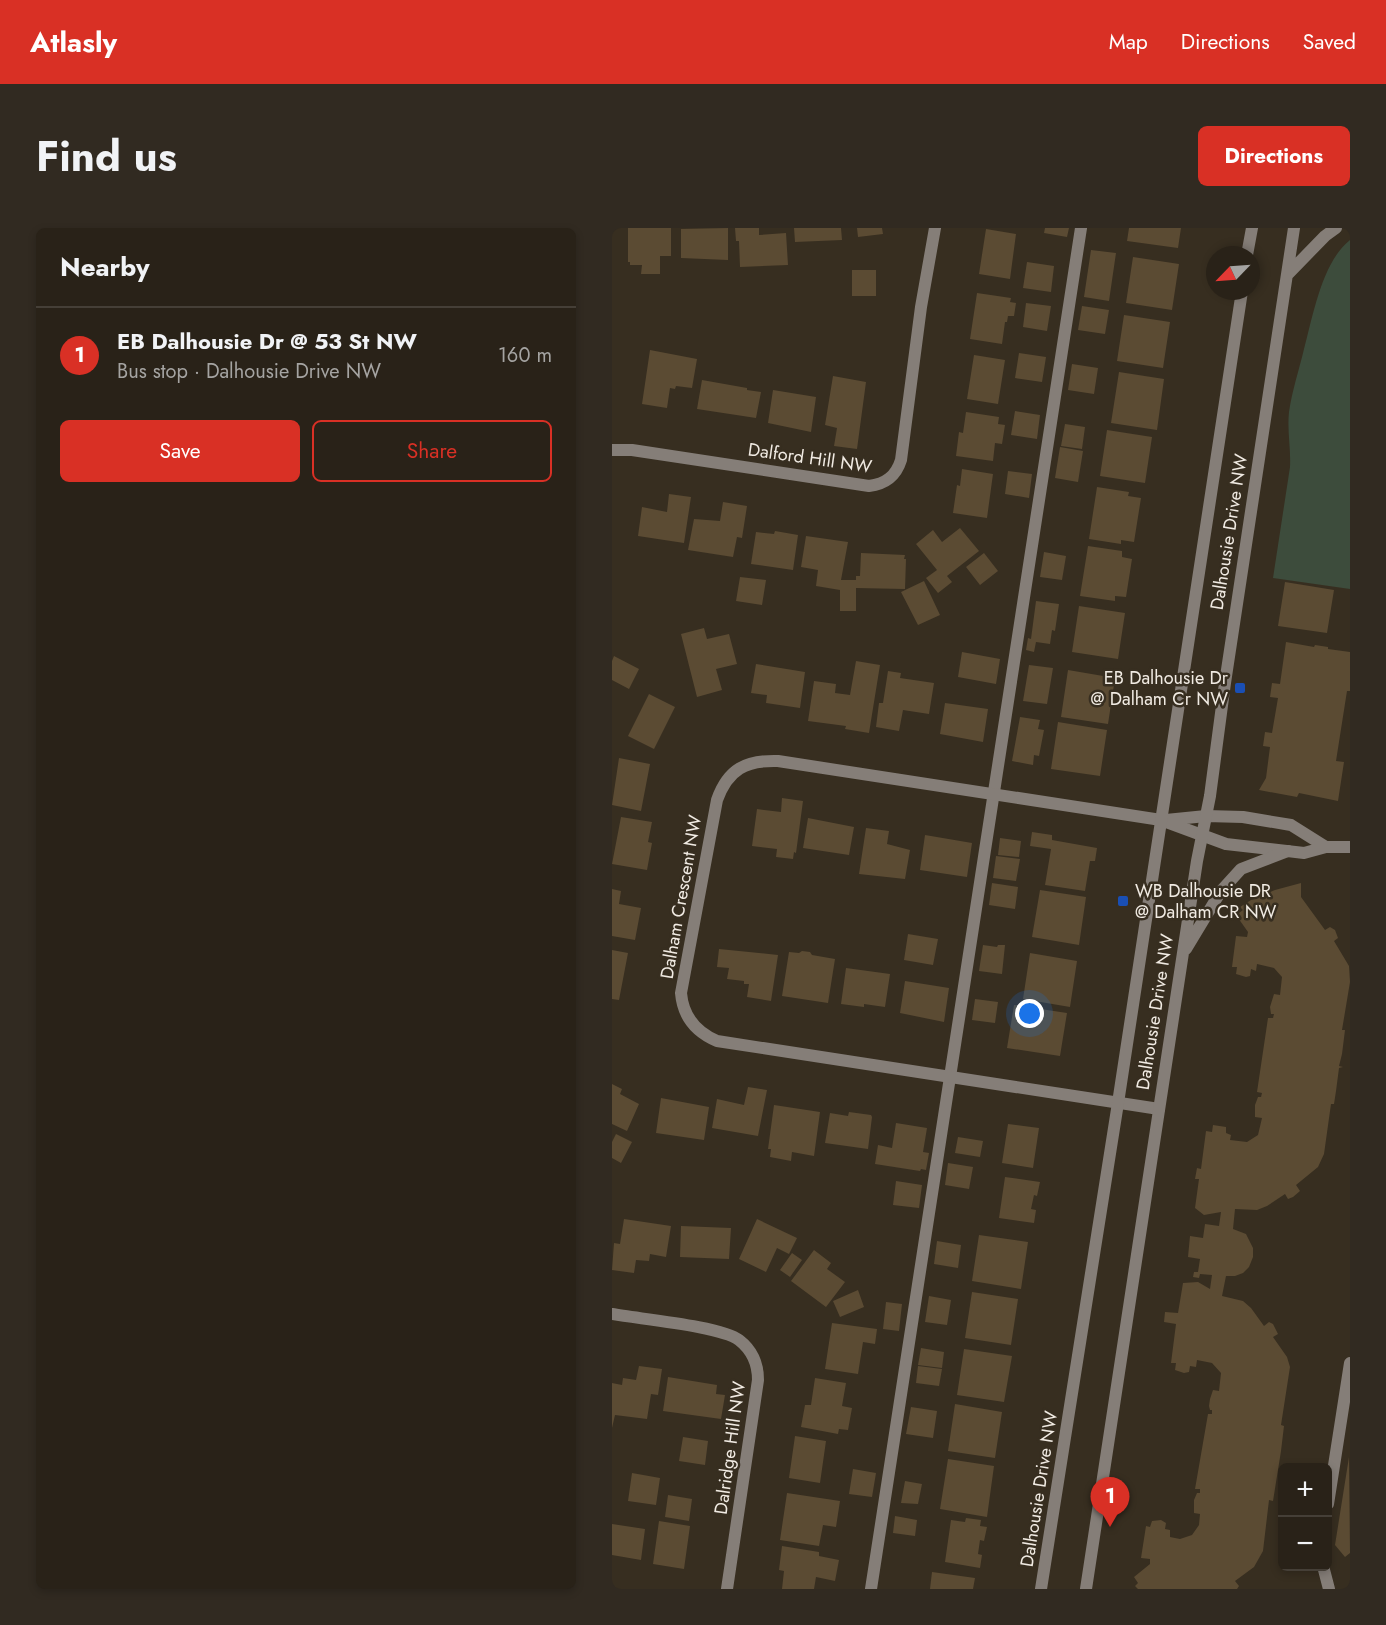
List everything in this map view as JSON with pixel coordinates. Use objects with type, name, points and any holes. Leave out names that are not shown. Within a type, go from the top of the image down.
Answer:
[{"type":"street","name":"Dalford Hill NW","points":[[612,450],[632,450],[869,486],[886,482],[893,476],[901,460],[921,307],[935,228]]},
{"type":"street","points":[[871,1589],[1082,228]]},
{"type":"street","points":[[1244,228],[1247,246]]},
{"type":"street","points":[[1249,246],[1252,228]]},
{"type":"street","name":"Dalhousie Drive NW","points":[[1086,1589],[1182,955],[1206,816],[1294,228]]},
{"type":"street","points":[[1287,275],[1325,236],[1336,228]]},
{"type":"street","name":"Dalhousie Drive NW","points":[[1041,1589],[1241,300]]},
{"type":"street","name":"Dalham Crescent NW","points":[[1159,1109],[717,1041],[702,1034],[689,1020],[682,1006],[681,993],[717,800],[723,784],[733,772],[746,765],[765,760],[778,761],[1161,820]]},
{"type":"street","points":[[1161,820],[1233,816],[1291,825],[1326,847]]},
{"type":"street","points":[[1161,820],[1226,844],[1304,854],[1326,847],[1350,847]]},
{"type":"street","points":[[1182,955],[1221,891],[1241,868],[1288,851]]},
{"type":"street","name":"Dalridge Hill NW","points":[[612,1314],[729,1334],[747,1347],[758,1368],[727,1589]]},
{"type":"street","points":[[1332,1478],[1350,1363]]},
{"type":"street","points":[[1324,1571],[1329,1589]]},
{"type":"green space","points":[[1350,240],[1350,589],[1273,578],[1290,467],[1289,412],[1292,396],[1320,290],[1332,262]]},
{"type":"building","points":[[628,228],[671,228],[671,256],[660,256],[660,274],[641,274],[642,265],[630,265],[628,262]]},
{"type":"building","points":[[728,228],[728,260],[681,258],[681,229]]},
{"type":"building","points":[[735,228],[759,228],[759,235],[786,233],[788,265],[740,267],[739,241],[736,241]]},
{"type":"building","points":[[794,228],[841,228],[842,240],[795,242]]},
{"type":"building","points":[[857,228],[882,228],[883,234],[858,237]]},
{"type":"building","points":[[1045,228],[1069,228],[1067,237],[1044,233]]},
{"type":"building","points":[[1129,228],[1181,228],[1178,248],[1127,241]]},
{"type":"building","points":[[986,229],[1016,234],[1010,279],[979,274]]},
{"type":"building","points":[[1091,250],[1116,253],[1109,301],[1084,297]]},
{"type":"building","points":[[1133,257],[1179,264],[1172,310],[1126,303]]},
{"type":"building","points":[[1027,262],[1054,266],[1051,292],[1023,288]]},
{"type":"building","points":[[852,270],[876,270],[876,296],[852,296]]},
{"type":"building","points":[[977,293],[1011,298],[1010,302],[1016,303],[1014,316],[1008,316],[1005,322],[1002,344],[970,339]]},
{"type":"building","points":[[1026,303],[1051,306],[1047,331],[1023,327]]},
{"type":"building","points":[[1082,306],[1109,310],[1105,334],[1078,330]]},
{"type":"building","points":[[1124,315],[1170,322],[1163,368],[1117,361]]},
{"type":"building","points":[[650,350],[697,359],[692,388],[676,386],[675,389],[670,388],[667,408],[642,404]]},
{"type":"building","points":[[1019,353],[1046,357],[1042,382],[1015,378]]},
{"type":"building","points":[[974,355],[1005,360],[998,404],[967,399]]},
{"type":"building","points":[[1072,364],[1098,368],[1094,394],[1068,390]]},
{"type":"building","points":[[1119,372],[1164,379],[1157,430],[1111,423]]},
{"type":"building","points":[[833,376],[866,382],[857,449],[834,446],[837,428],[825,425]]},
{"type":"building","points":[[702,380],[761,392],[756,418],[697,409]]},
{"type":"building","points":[[773,390],[816,397],[811,432],[768,423]]},
{"type":"building","points":[[1015,411],[1040,415],[1037,439],[1011,435]]},
{"type":"building","points":[[966,412],[999,417],[998,424],[1005,425],[1002,444],[995,443],[993,461],[956,456],[959,432],[963,433]]},
{"type":"building","points":[[1065,424],[1085,427],[1082,449],[1061,446]]},
{"type":"building","points":[[1107,430],[1152,437],[1145,483],[1100,476]]},
{"type":"building","points":[[1060,447],[1083,451],[1078,482],[1055,478]]},
{"type":"building","points":[[962,469],[993,474],[987,518],[953,513]]},
{"type":"building","points":[[1008,471],[1032,474],[1029,498],[1005,494]]},
{"type":"building","points":[[1097,487],[1129,492],[1128,496],[1141,498],[1134,542],[1121,540],[1121,544],[1089,539]]},
{"type":"building","points":[[669,494],[691,497],[684,543],[638,536],[642,507],[667,512]]},
{"type":"building","points":[[723,502],[747,506],[742,538],[737,537],[733,557],[688,550],[694,519],[720,521]]},
{"type":"building","points":[[960,528],[979,551],[947,576],[952,582],[938,593],[926,578],[937,570],[916,544],[933,530],[942,542]]},
{"type":"building","points":[[775,531],[798,535],[793,570],[751,564],[756,532],[774,534]]},
{"type":"building","points":[[806,536],[848,542],[841,580],[856,580],[856,576],[860,576],[861,553],[905,555],[905,589],[856,588],[856,611],[840,611],[840,590],[816,586],[818,570],[801,567]]},
{"type":"building","points":[[1088,546],[1122,551],[1122,557],[1132,559],[1126,597],[1115,596],[1115,601],[1080,596]]},
{"type":"building","points":[[1044,552],[1066,556],[1062,580],[1040,577]]},
{"type":"building","points":[[984,553],[998,571],[980,585],[966,567]]},
{"type":"building","points":[[740,577],[766,580],[762,605],[736,601]]},
{"type":"building","points":[[924,581],[940,615],[918,625],[901,592]]},
{"type":"building","points":[[1285,582],[1334,590],[1327,633],[1278,626]]},
{"type":"building","points":[[1036,601],[1059,604],[1055,631],[1052,630],[1050,644],[1036,642],[1034,652],[1026,650],[1028,638],[1031,639]]},
{"type":"building","points":[[1079,606],[1125,613],[1118,659],[1072,652]]},
{"type":"building","points":[[704,628],[707,639],[729,634],[737,664],[716,669],[722,690],[697,697],[681,634]]},
{"type":"building","points":[[1286,642],[1350,652],[1350,691],[1347,691],[1336,761],[1344,762],[1338,801],[1299,793],[1297,797],[1259,790],[1266,778],[1270,747],[1263,746],[1265,732],[1272,733],[1278,698],[1270,697],[1272,683],[1280,684]]},
{"type":"building","points":[[962,652],[1000,659],[996,684],[958,677]]},
{"type":"building","points":[[614,656],[639,669],[629,689],[612,680]]},
{"type":"building","points":[[856,661],[880,665],[869,733],[845,729],[846,726],[808,721],[814,681],[836,684],[835,693],[850,695]]},
{"type":"building","points":[[756,664],[805,672],[800,708],[766,703],[767,695],[751,693]]},
{"type":"building","points":[[1029,665],[1053,668],[1047,704],[1023,701]]},
{"type":"building","points":[[1068,670],[1115,678],[1108,724],[1061,717]]},
{"type":"building","points":[[888,671],[901,673],[900,678],[934,683],[929,714],[903,710],[899,731],[876,727],[879,703],[883,703]]},
{"type":"building","points":[[649,694],[675,707],[654,749],[628,736]]},
{"type":"building","points":[[945,703],[988,709],[983,742],[940,734]]},
{"type":"building","points":[[1020,717],[1040,720],[1038,729],[1044,730],[1039,756],[1034,755],[1033,765],[1012,761]]},
{"type":"building","points":[[1058,722],[1107,730],[1100,776],[1051,769]]},
{"type":"building","points":[[619,758],[650,764],[641,811],[612,805]]},
{"type":"building","points":[[782,798],[803,801],[796,853],[794,852],[793,859],[776,857],[777,849],[752,846],[757,809],[781,812]]},
{"type":"building","points":[[621,817],[652,822],[648,842],[652,843],[647,870],[612,864]]},
{"type":"building","points":[[808,818],[854,827],[849,855],[803,848]]},
{"type":"building","points":[[866,828],[889,831],[887,844],[910,850],[905,879],[859,874]]},
{"type":"building","points":[[1032,832],[1052,835],[1052,840],[1097,848],[1095,861],[1090,861],[1085,891],[1045,885],[1051,849],[1030,846]]},
{"type":"building","points":[[925,835],[972,843],[967,877],[920,870]]},
{"type":"building","points":[[1000,838],[1021,841],[1019,857],[998,855]]},
{"type":"building","points":[[996,856],[1020,859],[1016,881],[993,878]]},
{"type":"building","points":[[992,883],[1018,887],[1015,909],[989,905]]},
{"type":"building","points":[[1301,883],[1301,897],[1325,930],[1330,927],[1335,930],[1338,938],[1334,941],[1349,966],[1350,982],[1339,1066],[1343,1067],[1339,1068],[1334,1104],[1331,1104],[1324,1154],[1318,1167],[1296,1185],[1300,1191],[1293,1197],[1288,1199],[1285,1194],[1257,1210],[1235,1209],[1233,1229],[1246,1234],[1253,1248],[1253,1257],[1249,1267],[1243,1273],[1226,1276],[1222,1296],[1243,1301],[1264,1326],[1269,1322],[1273,1324],[1278,1334],[1273,1337],[1287,1357],[1290,1367],[1273,1501],[1269,1500],[1263,1551],[1254,1567],[1235,1581],[1239,1586],[1237,1589],[1138,1589],[1135,1586],[1138,1583],[1134,1577],[1150,1564],[1150,1559],[1141,1558],[1146,1526],[1150,1527],[1152,1521],[1161,1520],[1166,1523],[1165,1529],[1170,1530],[1170,1537],[1180,1539],[1192,1535],[1199,1525],[1200,1514],[1194,1513],[1194,1500],[1197,1493],[1200,1493],[1200,1489],[1195,1489],[1208,1414],[1212,1414],[1209,1406],[1210,1399],[1213,1390],[1219,1391],[1221,1373],[1212,1363],[1197,1360],[1196,1367],[1190,1366],[1189,1372],[1175,1370],[1176,1363],[1171,1363],[1176,1324],[1164,1322],[1165,1312],[1178,1313],[1183,1283],[1198,1282],[1210,1289],[1212,1275],[1200,1274],[1199,1278],[1193,1277],[1194,1272],[1198,1272],[1200,1259],[1188,1257],[1190,1236],[1203,1238],[1205,1224],[1219,1226],[1221,1212],[1204,1215],[1195,1208],[1199,1179],[1195,1179],[1197,1168],[1201,1169],[1206,1131],[1212,1132],[1213,1125],[1226,1127],[1226,1133],[1231,1135],[1230,1140],[1247,1142],[1258,1135],[1262,1118],[1255,1117],[1255,1105],[1262,1093],[1257,1092],[1268,1018],[1273,1018],[1274,1014],[1271,1014],[1270,1007],[1274,994],[1280,995],[1282,977],[1274,968],[1257,964],[1256,971],[1251,969],[1250,976],[1246,977],[1236,974],[1237,967],[1232,967],[1236,936],[1247,937],[1248,932],[1236,915],[1243,910],[1240,907],[1275,890]]},
{"type":"building","points":[[612,889],[621,891],[619,904],[641,908],[635,940],[612,936]]},
{"type":"building","points":[[1040,890],[1086,897],[1079,945],[1032,937]]},
{"type":"building","points":[[908,934],[938,939],[933,965],[904,960]]},
{"type":"building","points":[[983,945],[997,947],[1005,945],[1002,974],[979,971]]},
{"type":"building","points":[[719,949],[778,955],[771,1001],[747,997],[749,984],[744,984],[744,981],[727,979],[729,968],[717,967]]},
{"type":"building","points":[[612,950],[628,953],[619,1000],[612,999]]},
{"type":"building","points":[[802,951],[835,959],[828,1003],[782,996],[789,952]]},
{"type":"building","points":[[1030,953],[1077,961],[1070,1007],[1023,999]]},
{"type":"building","points":[[846,968],[890,974],[885,1007],[841,1004]]},
{"type":"building","points":[[905,981],[949,988],[944,1022],[900,1013]]},
{"type":"building","points":[[975,999],[998,1002],[995,1023],[972,1020]]},
{"type":"building","points":[[1014,1005],[1067,1013],[1060,1056],[1007,1048]]},
{"type":"building","points":[[612,1084],[622,1089],[620,1094],[639,1104],[627,1131],[612,1124]]},
{"type":"building","points":[[748,1087],[767,1090],[758,1136],[712,1128],[717,1099],[744,1105]]},
{"type":"building","points":[[661,1098],[709,1107],[704,1140],[656,1133]]},
{"type":"building","points":[[774,1105],[820,1112],[814,1156],[792,1152],[791,1161],[770,1157],[771,1149],[768,1149]]},
{"type":"building","points":[[849,1112],[871,1115],[868,1149],[825,1143],[830,1113],[848,1116]]},
{"type":"building","points":[[896,1123],[927,1128],[923,1152],[929,1153],[926,1170],[875,1164],[878,1145],[892,1148]]},
{"type":"building","points":[[1008,1124],[1039,1128],[1033,1168],[1002,1163]]},
{"type":"building","points":[[616,1134],[632,1142],[621,1163],[612,1158],[612,1142]]},
{"type":"building","points":[[958,1137],[983,1141],[980,1157],[955,1153]]},
{"type":"building","points":[[948,1163],[973,1167],[969,1189],[945,1185]]},
{"type":"building","points":[[1005,1177],[1040,1182],[1031,1209],[1036,1210],[1034,1223],[999,1218]]},
{"type":"building","points":[[896,1181],[922,1185],[919,1208],[893,1205]]},
{"type":"building","points":[[624,1219],[671,1226],[666,1257],[650,1254],[649,1261],[636,1260],[634,1273],[612,1270],[614,1243],[620,1244]]},
{"type":"building","points":[[757,1219],[797,1238],[789,1254],[777,1248],[766,1272],[739,1259]]},
{"type":"building","points":[[681,1226],[731,1228],[729,1259],[680,1257]]},
{"type":"building","points":[[979,1235],[1028,1242],[1021,1289],[972,1281]]},
{"type":"building","points":[[937,1241],[961,1245],[958,1268],[934,1264]]},
{"type":"building","points":[[814,1250],[831,1263],[827,1269],[845,1282],[826,1307],[791,1281]]},
{"type":"building","points":[[792,1253],[802,1260],[790,1277],[780,1270]]},
{"type":"building","points":[[858,1290],[864,1307],[840,1317],[833,1301]]},
{"type":"building","points":[[972,1292],[1018,1299],[1011,1345],[965,1338]]},
{"type":"building","points":[[929,1296],[951,1300],[947,1325],[925,1322]]},
{"type":"building","points":[[886,1302],[902,1304],[899,1331],[883,1329]]},
{"type":"building","points":[[832,1323],[877,1329],[875,1344],[863,1342],[858,1374],[825,1369]]},
{"type":"building","points":[[921,1348],[944,1352],[942,1368],[918,1365]]},
{"type":"building","points":[[964,1349],[1012,1356],[1004,1402],[957,1395]]},
{"type":"building","points":[[639,1366],[662,1369],[658,1395],[651,1394],[647,1419],[615,1415],[612,1428],[612,1383],[622,1385],[623,1378],[636,1380]]},
{"type":"building","points":[[918,1366],[942,1369],[939,1386],[916,1383]]},
{"type":"building","points":[[668,1377],[717,1385],[716,1394],[725,1395],[721,1419],[663,1411]]},
{"type":"building","points":[[815,1378],[846,1383],[842,1406],[852,1408],[848,1430],[839,1429],[838,1434],[801,1427],[805,1405],[811,1405]]},
{"type":"building","points":[[955,1404],[1002,1412],[995,1458],[948,1451]]},
{"type":"building","points":[[911,1407],[937,1411],[933,1438],[906,1434]]},
{"type":"building","points":[[795,1436],[826,1441],[820,1483],[789,1478]]},
{"type":"building","points":[[683,1437],[708,1441],[705,1465],[679,1461]]},
{"type":"building","points":[[1349,1457],[1350,1553],[1345,1557],[1335,1545]]},
{"type":"building","points":[[948,1459],[994,1466],[987,1517],[940,1509]]},
{"type":"building","points":[[853,1469],[876,1473],[872,1497],[849,1494]]},
{"type":"building","points":[[632,1473],[660,1478],[656,1505],[628,1501]]},
{"type":"building","points":[[905,1481],[922,1484],[918,1504],[901,1503]]},
{"type":"building","points":[[787,1493],[840,1501],[836,1527],[823,1525],[819,1546],[780,1540]]},
{"type":"building","points":[[668,1495],[692,1499],[689,1521],[665,1517]]},
{"type":"building","points":[[895,1516],[917,1520],[915,1536],[893,1533]]},
{"type":"building","points":[[966,1518],[981,1520],[980,1526],[987,1527],[984,1541],[980,1540],[978,1554],[982,1555],[980,1568],[945,1562],[951,1520],[965,1522]]},
{"type":"building","points":[[659,1521],[690,1526],[684,1569],[653,1564]]},
{"type":"building","points":[[612,1524],[645,1529],[641,1560],[612,1555]]},
{"type":"building","points":[[782,1546],[819,1552],[819,1556],[839,1560],[835,1581],[816,1577],[814,1589],[782,1589],[784,1571],[779,1570]]},
{"type":"building","points":[[932,1572],[975,1578],[973,1589],[930,1589]]},
{"type":"place","name":"EB Dalhousie Dr @ Dalham Cr NW","points":[[1240,688]]},
{"type":"place","name":"WB Dalhousie DR @ Dalham CR NW","points":[[1123,901]]},
{"type":"place","name":"EB Dalhousie Dr @ 53 St NW","points":[[1110,1527]]}]
